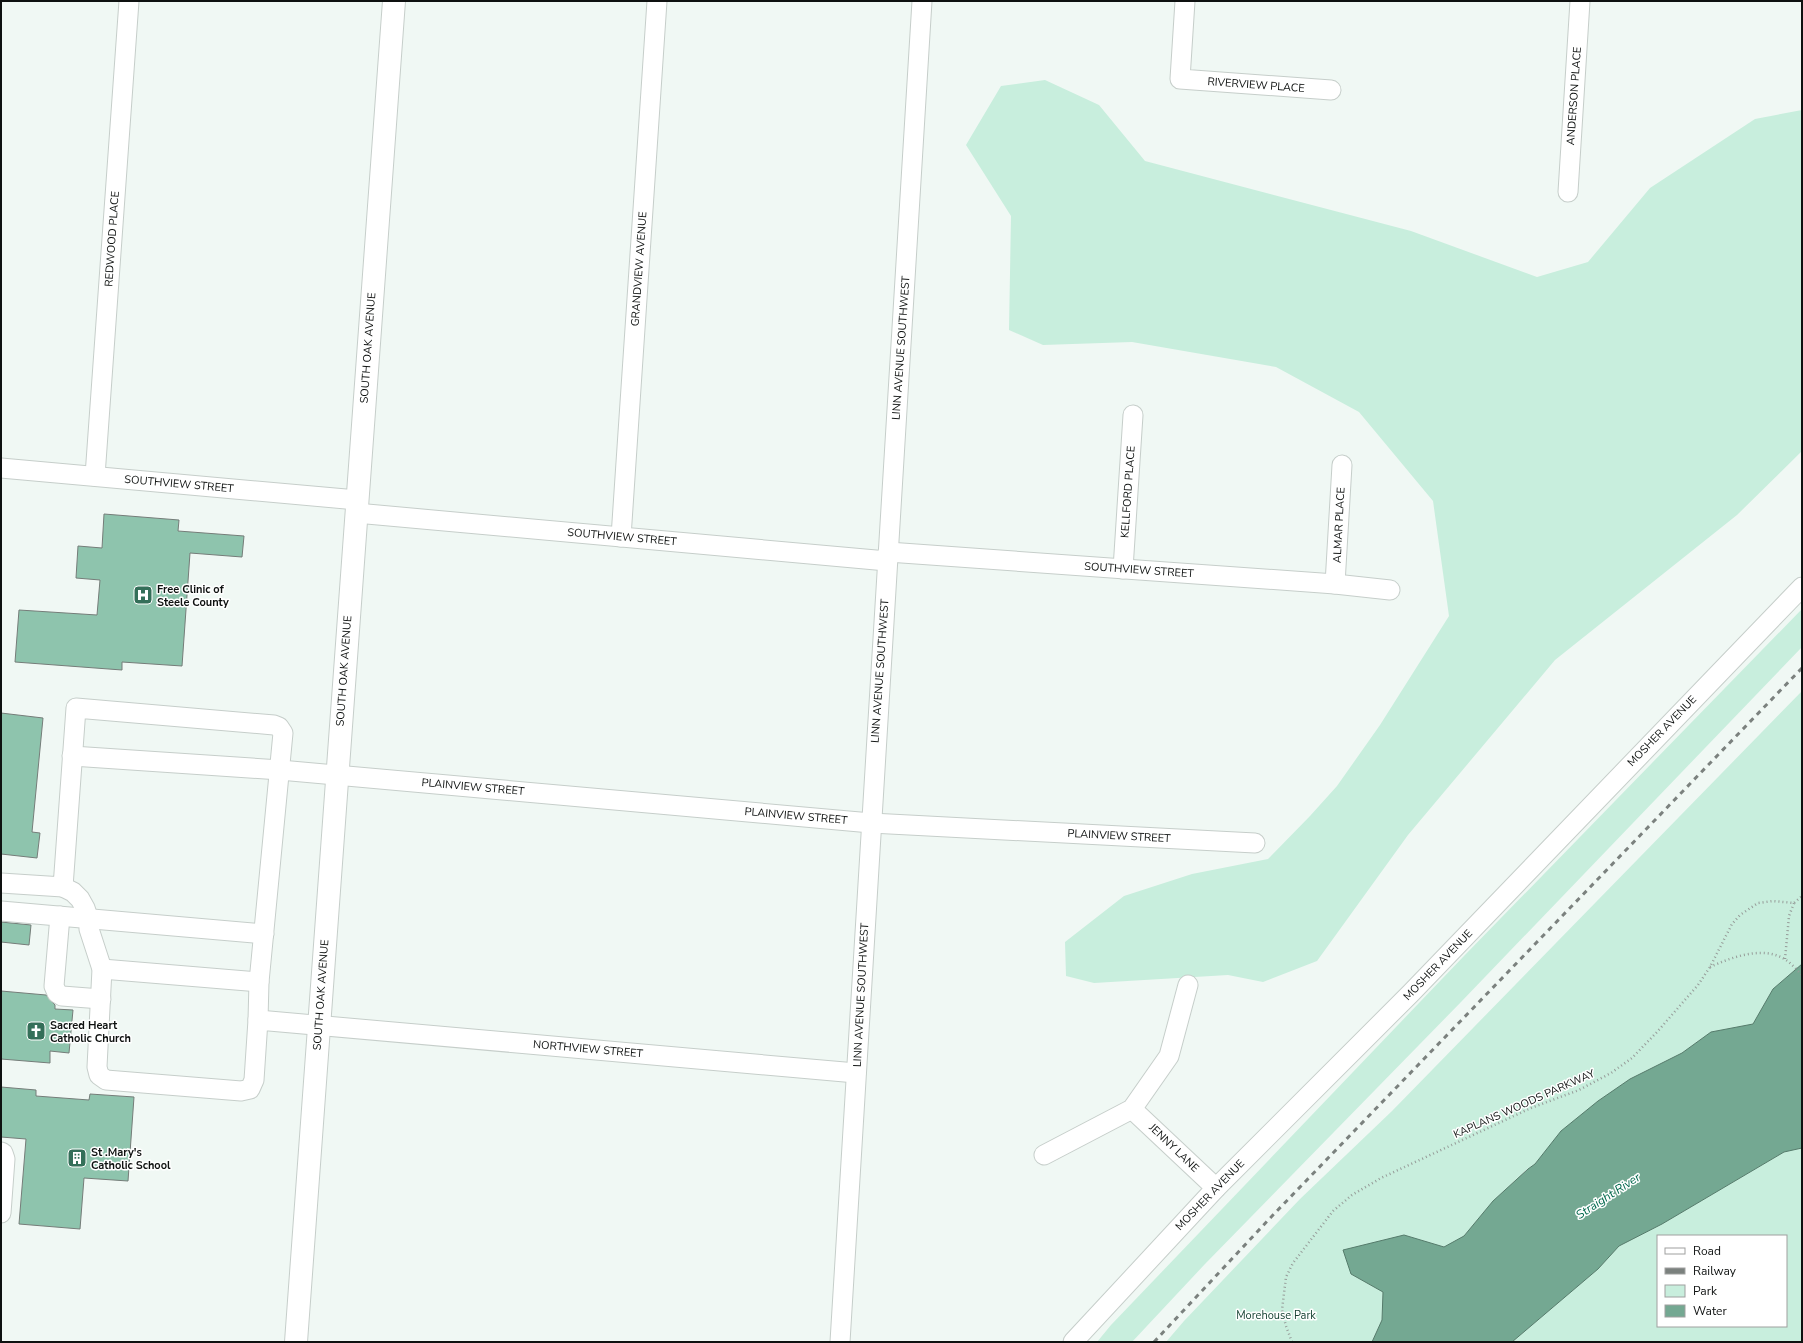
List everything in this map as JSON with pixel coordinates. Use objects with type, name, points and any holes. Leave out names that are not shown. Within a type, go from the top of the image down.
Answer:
[{"type":"main road","name":"SOUTH OAK AVENUE","points":[[296,1342],[394,1]]},
{"type":"street","name":"REDWOOD PLACE","points":[[95,476],[130,1]]},
{"type":"street","name":"GRANDVIEW AVENUE","points":[[621,537],[657,1]]},
{"type":"street","name":"LINN AVENUE SOUTHWEST","points":[[840,1342],[922,1]]},
{"type":"street","name":"RIVERVIEW PLACE","points":[[1185,1],[1180,79],[1331,90]]},
{"type":"street","name":"ANDERSON PLACE","points":[[1568,192],[1580,1]]},
{"type":"street","name":"KELLFORD PLACE","points":[[1123,569],[1133,415]]},
{"type":"street","name":"ALMAR PLACE","points":[[1335,584],[1342,466]]},
{"type":"street","name":"SOUTHVIEW STREET","points":[[1,468],[95,476],[621,537],[887,556],[1123,569],[1335,584],[1390,590]]},
{"type":"street","name":"MOSHER AVENUE","points":[[1073,1342],[1216,1188],[1411,993],[1802,587]]},
{"type":"street","points":[[1,883],[63,887],[73,892],[86,908],[89,920],[89,929],[102,969],[97,1067],[99,1075],[106,1080],[241,1091],[250,1089],[254,1080],[259,982],[283,734],[279,727],[274,725],[76,708],[63,887]]},
{"type":"street","name":"PLAINVIEW STREET","points":[[72,756],[280,770],[871,823],[1255,843]]},
{"type":"street","points":[[1,911],[89,920],[264,934]]},
{"type":"street","points":[[60,916],[54,986],[57,993],[62,996],[101,999]]},
{"type":"street","points":[[102,969],[259,982]]},
{"type":"street","points":[[1044,1155],[1132,1109],[1169,1056],[1188,984]]},
{"type":"street","name":"NORTHVIEW STREET","points":[[258,1020],[319,1024],[856,1073]]},
{"type":"street","name":"JENNY LANE","points":[[1132,1109],[1216,1188]]},
{"type":"street","points":[[1,1152],[3,1153],[5,1159],[1,1213]]},
{"type":"path","points":[[1785,959],[1789,916],[1794,903],[1802,896]]},
{"type":"path","name":"KAPLANS WOODS PARKWAY","points":[[1292,1342],[1282,1310],[1286,1277],[1293,1263],[1333,1211],[1352,1195],[1381,1178],[1531,1108],[1579,1090],[1611,1073],[1632,1058],[1698,985],[1710,967],[1732,924],[1748,908],[1758,903],[1773,900],[1794,903]]},
{"type":"path","points":[[1710,967],[1748,953],[1765,953],[1785,959],[1802,975]]},
{"type":"green space","points":[[1045,80],[1099,105],[1145,161],[1411,231],[1537,277],[1588,262],[1650,188],[1755,119],[1802,110],[1802,451],[1737,515],[1555,660],[1408,835],[1317,961],[1263,982],[1228,975],[1094,983],[1066,976],[1065,942],[1124,896],[1192,874],[1268,859],[1337,786],[1380,725],[1449,616],[1433,501],[1359,412],[1276,367],[1132,342],[1043,345],[1009,330],[1011,216],[966,145],[1001,86]]},
{"type":"green space","points":[[1802,609],[1802,647],[1461,1002],[1205,1264],[1132,1342],[1097,1342],[1111,1325],[1463,957]]},
{"type":"green space","name":"Morehouse Park","points":[[1802,691],[1802,964],[1773,989],[1753,1024],[1711,1032],[1682,1053],[1630,1079],[1598,1101],[1561,1131],[1535,1164],[1527,1169],[1493,1201],[1464,1236],[1444,1248],[1404,1235],[1351,1274],[1383,1292],[1382,1320],[1372,1342],[1166,1342],[1184,1321],[1300,1199],[1392,1111]]},
{"type":"green space","points":[[1802,1148],[1802,1342],[1512,1342],[1598,1269],[1619,1246],[1662,1224],[1784,1152]]},
{"type":"water","name":"Straight River","points":[[1802,964],[1802,1148],[1784,1152],[1662,1224],[1619,1246],[1598,1269],[1512,1342],[1372,1342],[1382,1320],[1383,1292],[1351,1274],[1343,1250],[1404,1235],[1444,1247],[1464,1236],[1493,1201],[1535,1164],[1561,1131],[1598,1101],[1630,1079],[1682,1053],[1711,1032],[1753,1024],[1773,989]]},
{"type":"building","name":"Free Clinic of Steele County","points":[[104,514],[179,520],[178,531],[244,536],[242,557],[190,553],[182,666],[122,662],[122,670],[15,662],[19,610],[97,615],[100,580],[76,578],[78,546],[102,548]]},
{"type":"building","points":[[1,713],[43,718],[32,832],[40,833],[37,858],[1,854]]},
{"type":"building","points":[[1,922],[31,925],[29,945],[1,942]]},
{"type":"building","name":"Sacred Heart Catholic Church","points":[[1,991],[46,995],[55,1005],[55,1009],[73,1010],[69,1053],[50,1051],[50,1063],[1,1059]]},
{"type":"building","name":"St .Mary's Catholic School","points":[[1,1087],[36,1090],[36,1096],[89,1100],[90,1094],[134,1097],[128,1181],[84,1178],[80,1229],[19,1224],[26,1139],[1,1137]]},
{"type":"railway","points":[[1154,1342],[1273,1215],[1802,668]]},
{"type":"place","name":"Free Clinic of Steele County","points":[[143,595]]},
{"type":"place","name":"Sacred Heart Catholic Church","points":[[36,1031]]},
{"type":"place","name":"St .Mary's Catholic School","points":[[77,1158]]}]
